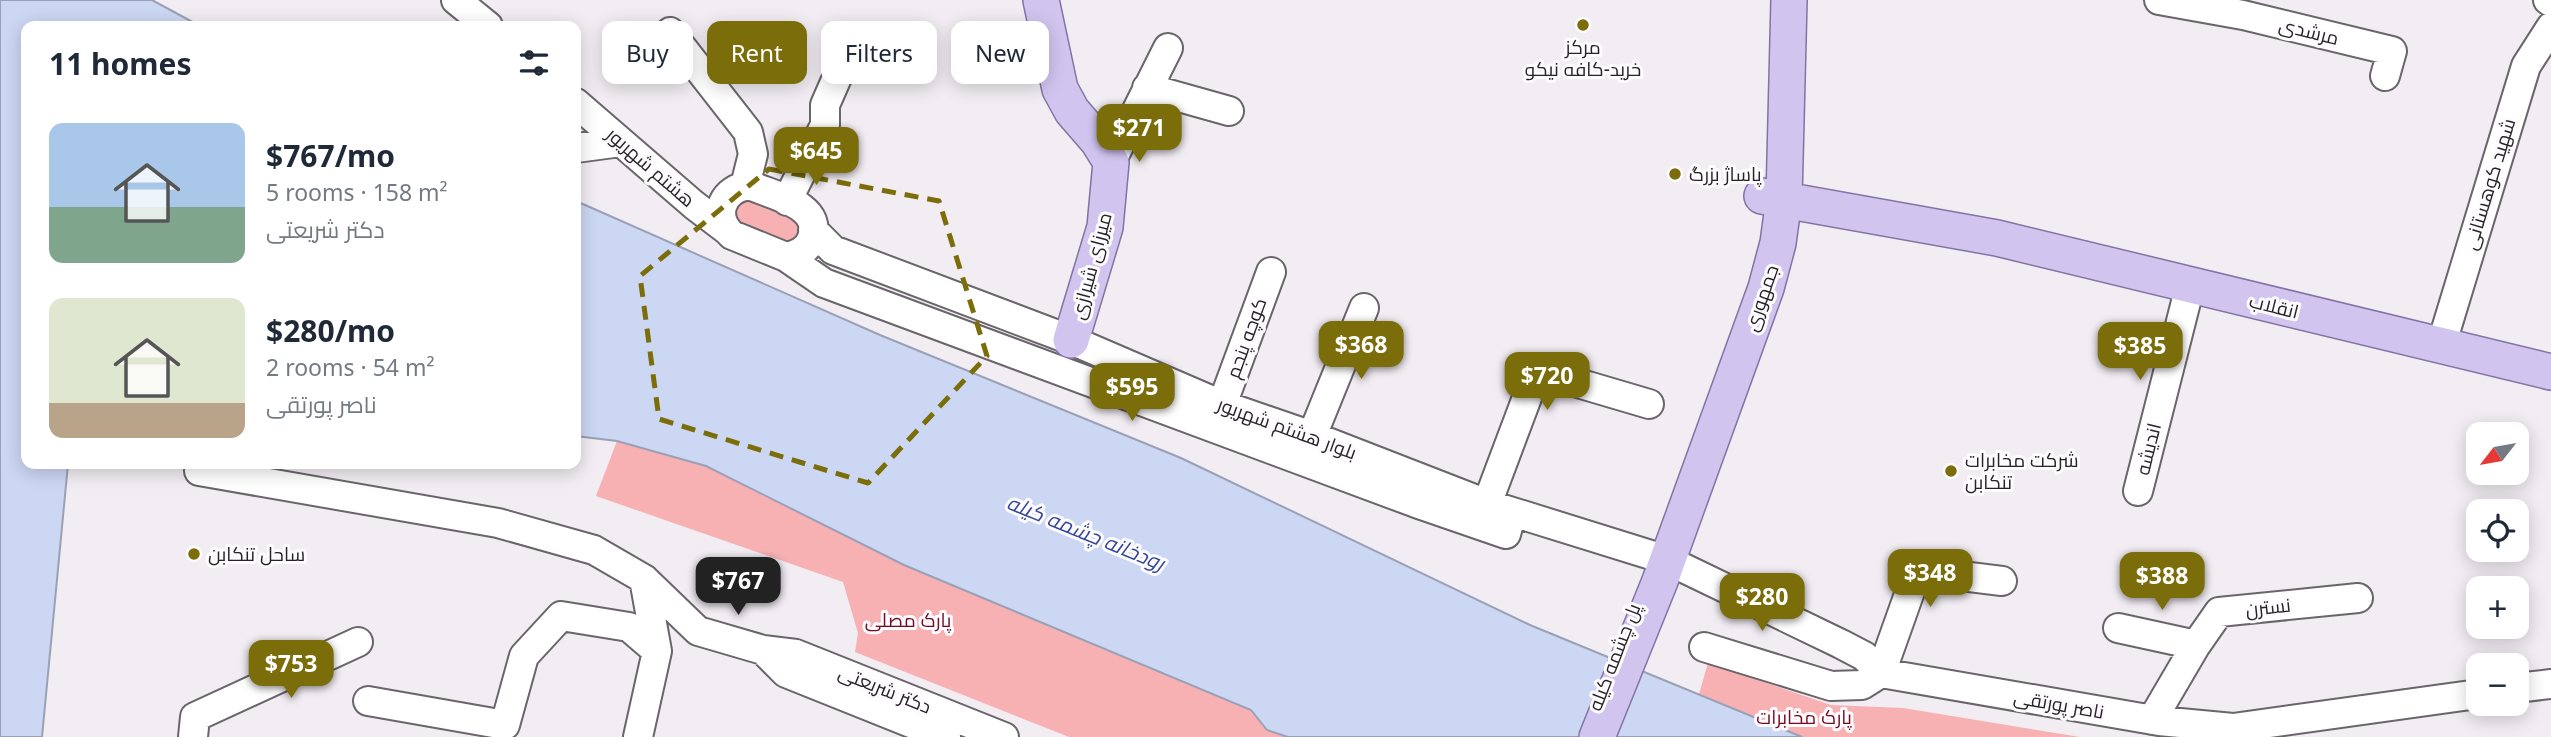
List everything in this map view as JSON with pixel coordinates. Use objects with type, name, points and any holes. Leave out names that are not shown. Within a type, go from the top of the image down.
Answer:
[{"type":"main road","points":[[1041,0],[1060,89],[1072,111],[1111,162]]},
{"type":"main road","name":"جمهوری","points":[[1657,568],[1766,288],[1779,243],[1773,197],[1766,0]]},
{"type":"main road","name":"جمهوری","points":[[1773,197],[1785,150],[1789,0]]},
{"type":"main road","name":"انقلاب","points":[[1785,150],[1813,179],[1997,239]]},
{"type":"main road","name":"میرزای شیرازی","points":[[1071,340],[1105,227],[1111,162]]},
{"type":"main road","name":"انقلاب","points":[[1773,197],[1997,239],[2551,372]]},
{"type":"main road","name":"پل چشمه کیله","points":[[1583,737],[1657,568]]},
{"type":"main road","name":"پل چشمه کیله","points":[[1597,737],[1657,568]]},
{"type":"street","name":"مرشدی","points":[[2160,0],[2241,7],[2392,51],[2385,76]]},
{"type":"street","points":[[464,2],[483,21]]},
{"type":"street","name":"شهید کوهستانی","points":[[2441,346],[2526,66],[2551,27]]},
{"type":"street","points":[[1111,162],[1168,48]]},
{"type":"street","points":[[693,62],[747,132],[753,154],[745,186]]},
{"type":"street","points":[[787,201],[825,125],[825,105],[834,84]]},
{"type":"street","points":[[1147,88],[1229,111]]},
{"type":"street","name":"هشتم شهریور","points":[[581,107],[727,230]]},
{"type":"street","points":[[581,147],[621,142]]},
{"type":"street","points":[[745,186],[752,186],[787,201],[806,209],[813,221],[810,243],[793,256],[786,257],[732,235],[721,219],[724,200],[733,190],[745,186]]},
{"type":"street","name":"بلوار هشتم شهریور","points":[[813,230],[833,250],[1071,340],[1222,405],[1312,436],[1501,516],[1657,568]]},
{"type":"street","name":"بلوار هشتم شهریور","points":[[786,257],[824,283],[1403,498],[1501,516]]},
{"type":"street","name":"کوچه پنجم","points":[[1222,405],[1270,271]]},
{"type":"street","name":"اندیشه","points":[[2137,491],[2190,286]]},
{"type":"street","points":[[1312,436],[1364,308]]},
{"type":"street","points":[[1501,516],[1536,371],[1649,404]]},
{"type":"street","name":"دکتر شریعتی","points":[[199,471],[498,523],[594,550],[644,579],[698,631],[763,650],[796,654],[997,736]]},
{"type":"street","name":"ناصر پورتقی","points":[[1657,568],[1841,644],[1864,656],[1881,673],[2233,733],[2466,696]]},
{"type":"street","points":[[1704,647],[1831,686],[1862,685],[1881,673],[1913,583],[1937,573],[2002,580]]},
{"type":"street","points":[[638,737],[657,651],[644,579]]},
{"type":"street","name":"نسترن","points":[[2152,720],[2196,645],[2219,612],[2358,598]]},
{"type":"street","points":[[368,701],[505,725],[524,656],[561,616],[629,628],[657,651]]},
{"type":"street","points":[[2118,628],[2196,645]]},
{"type":"street","points":[[657,651],[676,636],[698,631]]},
{"type":"street","points":[[193,737],[195,717],[358,642]]},
{"type":"street","name":"دکتر شریعتی","points":[[763,650],[786,673],[946,737]]},
{"type":"street","points":[[2529,687],[2551,684]]},
{"type":"highlighted area","points":[[769,169],[939,201],[987,356],[868,483],[659,419],[640,276]]},
{"type":"green space","points":[[746,198],[794,217],[803,230],[790,246],[738,227],[731,207]]},
{"type":"green space","name":"پارک مصلی","points":[[617,441],[706,465],[904,565],[1251,710],[1267,730],[1288,737],[1069,737],[855,652],[858,633],[843,582],[596,496]]},
{"type":"green space","name":"پارک مخابرات","points":[[1708,663],[1831,705],[1903,708],[2080,737],[1802,737],[1699,694]]},
{"type":"water","points":[[0,0],[152,0],[191,21],[21,21],[21,469],[68,469],[42,737],[0,737]]},
{"type":"water","name":"رودخانه چشمه کیله","points":[[581,203],[880,335],[1181,458],[1530,625],[1802,737],[1288,737],[1267,730],[1251,710],[904,565],[706,466],[617,441],[581,437]]},
{"type":"place","name":"مرکز خرید-کافه نیکو","points":[[1583,25]]},
{"type":"place","name":"پاساژ بزرگ","points":[[1675,174]]},
{"type":"place","name":"شرکت مخابرات تنکابن","points":[[1951,471]]},
{"type":"place","name":"ساحل تنکابن","points":[[194,554]]}]
